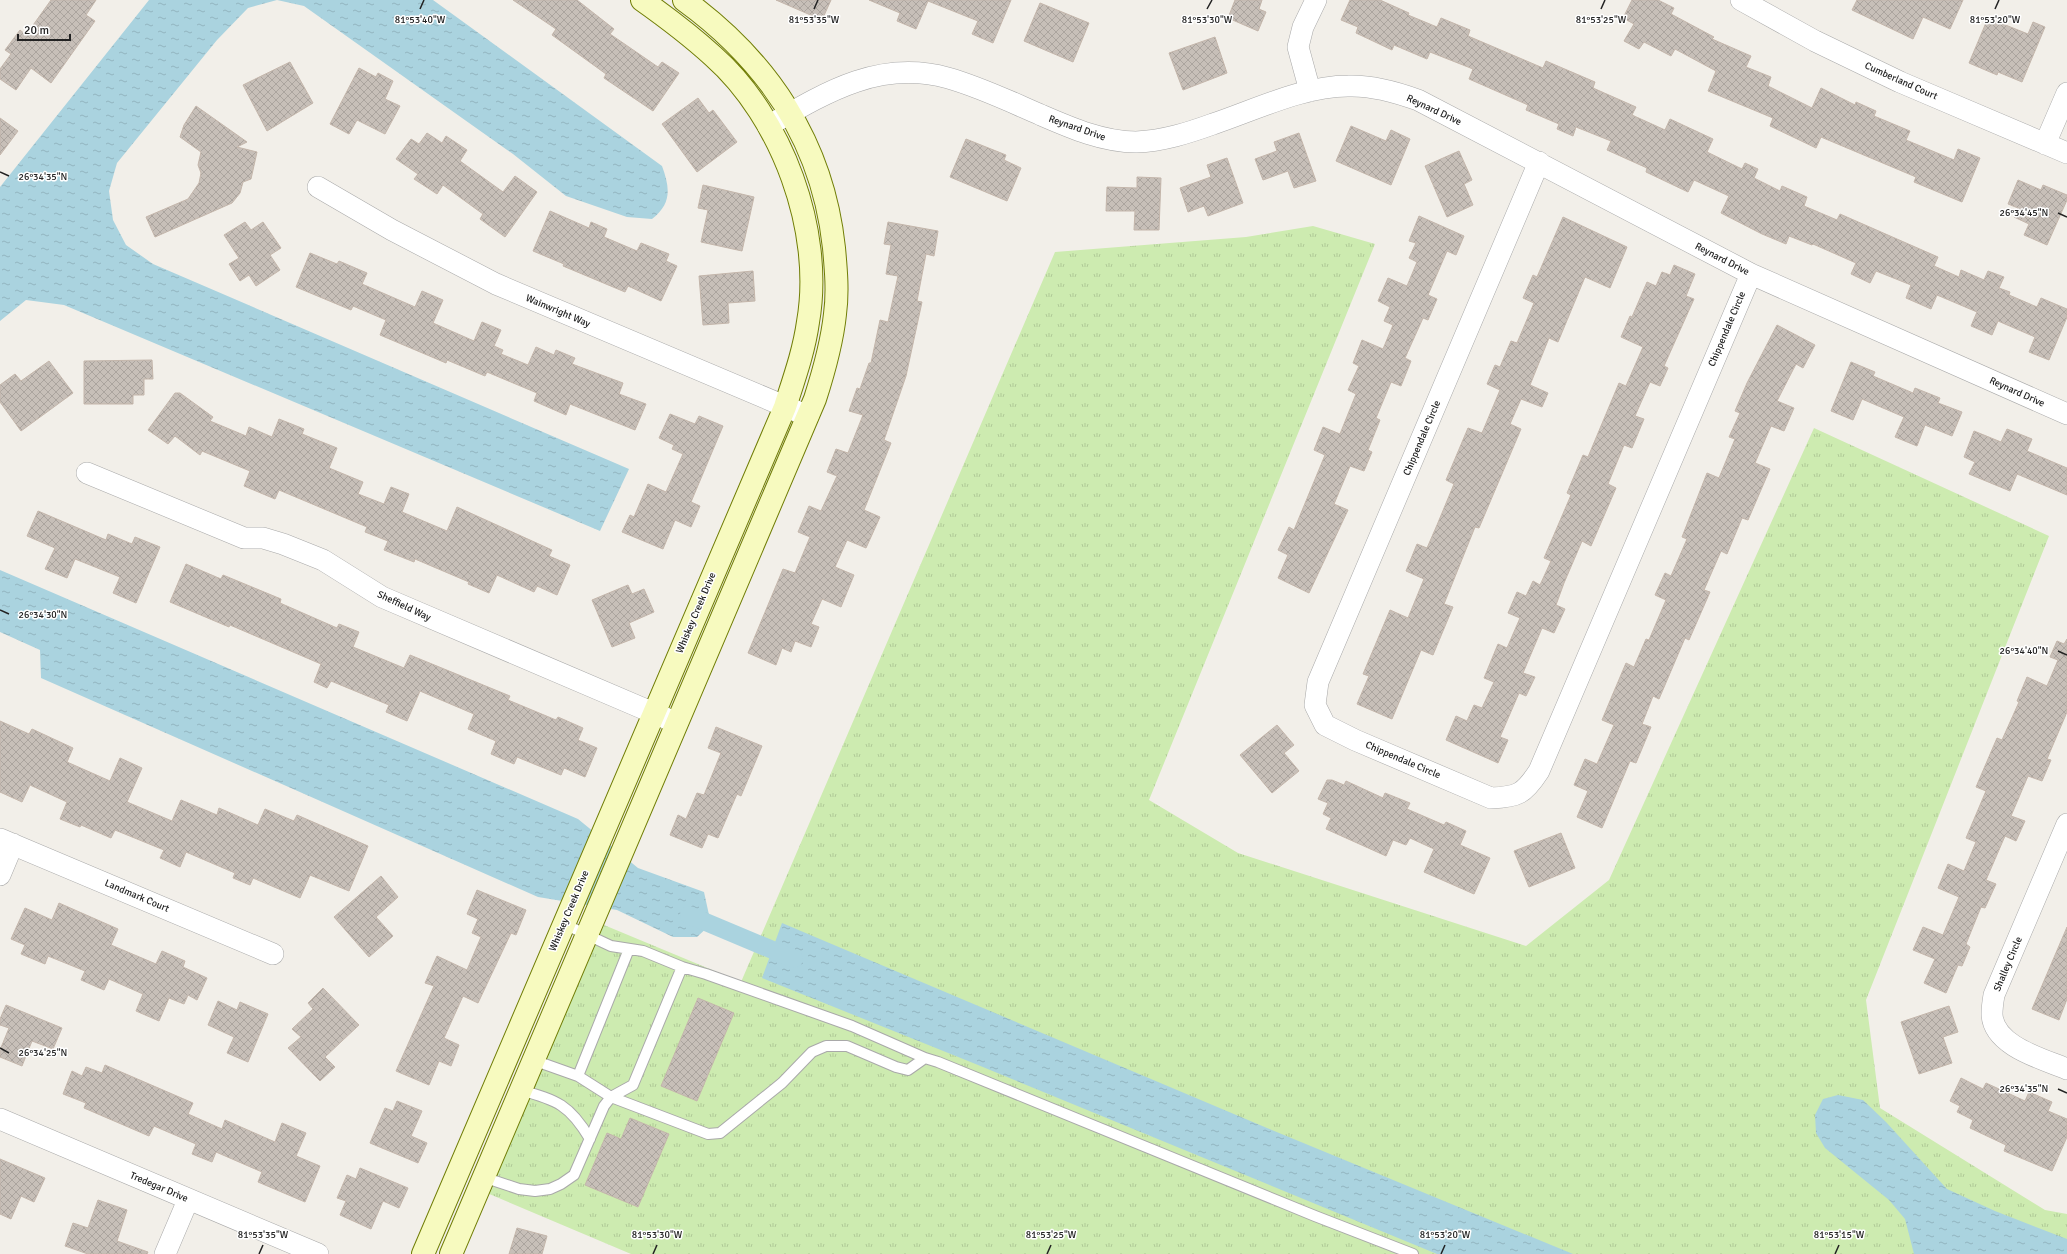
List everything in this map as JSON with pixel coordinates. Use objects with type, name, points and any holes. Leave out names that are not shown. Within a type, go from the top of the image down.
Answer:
[{"type":"street","name":"Whiskey Creek Drive","points":[[423,1254],[785,407],[799,364],[809,321],[810,266],[806,222],[795,184],[780,146],[750,98],[713,56],[642,0]]},
{"type":"street","points":[[451,1254],[808,416],[828,357],[836,314],[836,269],[828,203],[810,151],[791,113],[770,81],[732,39],[684,0]]},
{"type":"street","points":[[1310,91],[1298,47],[1303,27],[1316,0]]},
{"type":"street","name":"Cumberland Court","points":[[1741,0],[1815,41],[1893,78],[2067,153]]},
{"type":"street","name":"Reynard Drive","points":[[768,126],[858,80],[878,74],[900,72],[924,73],[948,78],[971,85],[1088,134],[1108,139],[1135,142],[1162,140],[1188,133],[1310,91],[1349,86],[1372,87],[1395,92],[1418,100],[1751,274],[2067,414]]},
{"type":"street","points":[[2045,144],[2067,93]]},
{"type":"street","name":"Chippendale Circle","points":[[1539,162],[1318,682],[1315,705],[1326,725],[1355,740],[1491,798],[1511,797],[1528,788],[1540,771],[1751,274]]},
{"type":"street","name":"Wainwright Way","points":[[318,187],[392,230],[496,284],[808,416]]},
{"type":"street","name":"Sheffield Way","points":[[87,473],[244,538],[263,538],[283,544],[323,560],[382,598],[677,723]]},
{"type":"street","name":"Shalley Circle","points":[[2067,824],[1994,995],[1992,1015],[1998,1033],[2014,1046],[2067,1069]]},
{"type":"street","points":[[0,875],[6,841]]},
{"type":"street","name":"Landmark Court","points":[[6,841],[273,954]]},
{"type":"street","name":"Tredegar Drive","points":[[0,1119],[318,1254]]},
{"type":"street","points":[[165,1254],[188,1200]]},
{"type":"lane","points":[[566,917],[590,927],[611,946],[642,951],[682,967],[706,974],[852,1026],[925,1058],[974,1076],[1315,1216],[1413,1254]]},
{"type":"lane","points":[[578,1076],[629,949]]},
{"type":"lane","points":[[483,1177],[518,1189],[535,1191],[550,1189],[561,1184],[574,1174],[604,1106],[611,1097],[633,1085],[682,967]]},
{"type":"lane","points":[[533,1060],[578,1076],[611,1097],[708,1134],[720,1133],[782,1083],[812,1052],[826,1046],[847,1046],[896,1067],[908,1070],[925,1058]]},
{"type":"lane","points":[[520,1090],[545,1097],[572,1112],[590,1139]]},
{"type":"green space","points":[[1313,226],[1375,244],[1149,800],[1238,853],[1526,946],[1609,880],[1814,428],[2049,536],[1866,1000],[1880,1108],[2045,1210],[2067,1214],[2067,1254],[631,1254],[487,1193],[604,925],[741,982],[1055,252],[1246,237]]},
{"type":"water","points":[[149,0],[277,0],[248,8],[217,40],[117,163],[109,191],[113,220],[126,245],[153,264],[629,469],[600,531],[64,305],[26,300],[0,321],[0,187]]},
{"type":"water","points":[[277,0],[433,0],[662,166],[668,188],[668,195],[663,207],[652,219],[627,217],[566,196],[513,154],[304,6]]},
{"type":"water","points":[[0,570],[578,819],[638,868],[704,892],[711,924],[697,937],[673,937],[617,910],[538,897],[41,678],[40,650],[0,632]]},
{"type":"water","points":[[782,923],[1267,1128],[1573,1254],[1437,1254],[978,1065],[762,978]]},
{"type":"water","points":[[1838,1095],[1863,1100],[1886,1122],[1947,1189],[1995,1211],[2067,1239],[2067,1254],[1914,1254],[1905,1219],[1889,1200],[1825,1148],[1816,1133],[1815,1115],[1823,1099]]},
{"type":"building","points":[[51,0],[96,0],[86,15],[95,21],[51,83],[31,68],[16,90],[0,79],[0,69],[11,54],[5,50],[20,30],[26,35]]},
{"type":"building","points":[[513,0],[577,0],[614,29],[610,34],[658,67],[662,62],[679,73],[653,111],[604,78],[606,74],[552,35],[556,29]]},
{"type":"building","points":[[776,0],[831,0],[822,20]]},
{"type":"building","points":[[869,0],[1011,0],[993,43],[972,34],[978,21],[928,1],[916,29],[897,21],[900,13]]},
{"type":"building","points":[[1235,0],[1262,0],[1259,9],[1266,12],[1258,31],[1228,18]]},
{"type":"building","points":[[1350,0],[1380,0],[1409,13],[1408,15],[1437,27],[1441,18],[1470,30],[1468,36],[1543,68],[1546,61],[1595,82],[1593,88],[1636,107],[1632,115],[1665,130],[1670,119],[1713,139],[1707,152],[1742,169],[1745,163],[1758,169],[1754,178],[1780,191],[1782,186],[1807,197],[1804,206],[1837,220],[1840,214],[1938,257],[1934,266],[1959,277],[1961,270],[1984,280],[1988,271],[2004,277],[1999,288],[2010,292],[2009,295],[2037,307],[2041,298],[2067,309],[2067,317],[2049,360],[2029,352],[2035,337],[1998,321],[1992,335],[1971,326],[1977,312],[1937,295],[1931,309],[1906,298],[1911,285],[1876,271],[1870,283],[1851,274],[1856,263],[1813,244],[1812,245],[1789,236],[1786,244],[1762,234],[1721,213],[1729,196],[1694,180],[1688,192],[1646,172],[1647,168],[1607,150],[1611,141],[1576,127],[1573,136],[1557,129],[1559,124],[1526,110],[1528,105],[1469,79],[1473,69],[1430,52],[1427,59],[1394,45],[1392,50],[1356,33],[1358,27],[1341,20]]},
{"type":"building","points":[[1632,0],[1658,0],[1674,8],[1671,14],[1714,37],[1712,39],[1751,56],[1746,67],[1771,77],[1768,86],[1812,108],[1821,88],[1855,105],[1856,102],[1876,111],[1874,116],[1910,131],[1906,140],[1954,160],[1958,149],[1980,158],[1962,202],[1914,182],[1916,177],[1821,137],[1816,148],[1770,126],[1773,118],[1708,91],[1716,71],[1675,49],[1671,56],[1644,42],[1639,49],[1624,41],[1634,24],[1623,18]]},
{"type":"building","points":[[1857,0],[1963,0],[1950,29],[1923,17],[1913,39],[1852,10]]},
{"type":"building","points":[[1040,3],[1089,23],[1073,62],[1024,41]]},
{"type":"building","points":[[1988,18],[2028,34],[2033,22],[2045,27],[2022,82],[1998,72],[1997,75],[1969,63]]},
{"type":"building","points":[[1215,37],[1227,73],[1183,90],[1169,53]]},
{"type":"building","points":[[290,62],[313,103],[267,131],[243,85]]},
{"type":"building","points":[[359,68],[376,77],[378,73],[393,81],[385,99],[400,106],[385,134],[357,120],[349,134],[330,124]]},
{"type":"building","points":[[698,98],[709,113],[713,110],[737,142],[697,172],[662,124]]},
{"type":"building","points":[[196,106],[247,142],[237,147],[257,152],[251,179],[243,182],[240,193],[232,203],[155,237],[146,217],[188,199],[199,183],[201,173],[198,165],[201,152],[180,137],[184,125]]},
{"type":"building","points":[[0,118],[18,131],[0,155]]},
{"type":"building","points":[[1351,126],[1386,141],[1391,130],[1410,139],[1391,185],[1336,161]]},
{"type":"building","points":[[427,133],[442,143],[446,136],[467,150],[460,161],[503,192],[515,176],[537,192],[505,237],[480,219],[483,214],[443,185],[437,194],[414,179],[418,174],[396,159],[411,139],[419,144]]},
{"type":"building","points":[[1299,133],[1316,181],[1294,188],[1288,171],[1263,180],[1255,159],[1277,151],[1274,142]]},
{"type":"building","points":[[966,139],[1006,155],[1004,160],[1021,168],[1007,201],[950,177]]},
{"type":"building","points":[[1459,151],[1472,180],[1464,184],[1473,205],[1447,217],[1425,166]]},
{"type":"building","points":[[1227,158],[1243,203],[1208,216],[1204,206],[1188,212],[1180,188],[1211,177],[1207,165]]},
{"type":"building","points":[[1137,177],[1161,178],[1159,230],[1134,230],[1135,211],[1106,211],[1107,187],[1137,188]]},
{"type":"building","points":[[2018,180],[2041,190],[2043,185],[2067,195],[2067,200],[2047,245],[2024,235],[2029,224],[2014,217],[2018,208],[2008,204]]},
{"type":"building","points":[[703,185],[754,197],[742,251],[701,242],[708,210],[698,208]]},
{"type":"building","points":[[550,211],[589,228],[591,222],[607,229],[604,237],[637,251],[641,243],[669,254],[666,261],[677,266],[661,301],[628,286],[625,292],[563,266],[564,264],[533,251]]},
{"type":"building","points":[[1419,216],[1464,236],[1456,255],[1447,251],[1428,295],[1437,299],[1428,320],[1423,318],[1405,358],[1411,361],[1401,386],[1391,382],[1376,418],[1380,420],[1368,450],[1372,452],[1364,471],[1350,466],[1334,504],[1348,510],[1309,593],[1278,578],[1288,555],[1278,550],[1289,527],[1294,530],[1325,455],[1314,450],[1323,427],[1340,434],[1356,394],[1348,390],[1359,366],[1353,363],[1362,340],[1383,349],[1393,325],[1384,321],[1390,307],[1378,301],[1388,278],[1407,286],[1417,262],[1409,258],[1416,243],[1409,241]]},
{"type":"building","points":[[1563,217],[1627,247],[1610,288],[1585,277],[1558,342],[1549,338],[1530,385],[1548,393],[1542,407],[1521,399],[1510,424],[1521,429],[1479,528],[1475,527],[1444,604],[1453,607],[1433,655],[1421,650],[1392,719],[1357,704],[1369,676],[1363,674],[1390,610],[1408,618],[1424,579],[1406,571],[1417,544],[1427,548],[1437,525],[1454,484],[1446,480],[1468,428],[1482,433],[1500,390],[1487,384],[1495,365],[1500,367],[1511,341],[1517,343],[1534,303],[1523,298],[1533,275],[1537,277]]},
{"type":"building","points":[[245,222],[251,230],[263,222],[281,248],[270,255],[280,270],[256,286],[249,275],[240,281],[229,264],[239,258],[224,235]]},
{"type":"building","points":[[888,222],[938,231],[934,256],[926,254],[917,301],[922,302],[906,376],[884,440],[891,443],[864,510],[880,517],[866,548],[847,540],[835,567],[854,575],[841,607],[822,599],[811,624],[819,627],[811,647],[795,641],[791,652],[782,648],[776,665],[748,653],[783,569],[795,573],[810,537],[798,532],[809,506],[821,511],[837,476],[827,472],[836,449],[848,453],[863,415],[849,411],[857,388],[860,389],[869,363],[871,363],[880,320],[888,322],[898,276],[886,274],[891,245],[884,244]]},
{"type":"building","points":[[310,253],[337,264],[339,261],[367,273],[362,284],[415,307],[422,291],[443,300],[433,323],[474,341],[482,322],[501,330],[494,346],[503,350],[501,354],[528,365],[536,347],[554,355],[556,350],[575,358],[572,364],[623,383],[619,394],[646,404],[635,430],[570,404],[566,415],[534,401],[537,393],[487,372],[485,376],[447,360],[446,363],[380,335],[386,320],[353,306],[351,310],[296,287]]},
{"type":"building","points":[[1674,265],[1695,274],[1686,296],[1694,299],[1664,366],[1668,368],[1660,386],[1650,382],[1635,416],[1644,419],[1632,448],[1624,445],[1608,484],[1616,488],[1591,546],[1582,541],[1564,583],[1556,605],[1565,609],[1554,633],[1542,628],[1523,673],[1535,677],[1526,696],[1519,693],[1500,737],[1508,740],[1498,763],[1446,740],[1456,716],[1467,721],[1474,705],[1482,708],[1494,682],[1484,678],[1498,644],[1507,648],[1520,618],[1508,613],[1517,592],[1526,596],[1533,581],[1540,585],[1551,561],[1544,558],[1571,495],[1567,493],[1583,455],[1588,457],[1619,383],[1626,386],[1643,347],[1621,337],[1630,316],[1632,317],[1647,282],[1656,286],[1662,272],[1670,275]]},
{"type":"building","points":[[753,271],[755,301],[728,303],[729,323],[703,325],[699,276]]},
{"type":"building","points":[[1777,325],[1815,345],[1803,368],[1796,364],[1777,401],[1794,408],[1784,431],[1771,426],[1755,463],[1770,469],[1748,520],[1742,518],[1727,554],[1721,551],[1704,590],[1710,592],[1689,640],[1685,638],[1659,699],[1653,696],[1642,724],[1651,727],[1636,763],[1630,761],[1602,828],[1577,817],[1588,791],[1574,785],[1585,759],[1597,764],[1614,725],[1602,720],[1626,663],[1634,667],[1646,639],[1649,640],[1666,600],[1655,595],[1665,573],[1671,576],[1687,539],[1682,537],[1707,473],[1719,478],[1735,439],[1729,437],[1740,413],[1735,411],[1747,383]]},
{"type":"building","points":[[152,360],[153,379],[144,379],[144,395],[133,395],[133,404],[84,404],[84,361]]},
{"type":"building","points":[[49,361],[73,393],[21,431],[0,402],[0,385],[15,374],[21,381]]},
{"type":"building","points":[[1851,362],[1875,372],[1873,376],[1913,393],[1915,388],[1940,398],[1938,403],[1962,412],[1952,436],[1925,425],[1917,446],[1895,437],[1904,417],[1862,399],[1853,420],[1831,411]]},
{"type":"building","points":[[175,393],[180,393],[213,417],[210,421],[246,436],[249,427],[272,437],[279,419],[304,429],[302,434],[337,448],[329,468],[363,482],[358,494],[384,504],[391,487],[409,494],[402,512],[447,531],[457,507],[552,550],[549,556],[570,565],[557,595],[537,586],[534,592],[497,575],[489,593],[468,584],[469,582],[415,559],[414,562],[384,550],[388,541],[365,532],[367,527],[279,490],[275,499],[244,486],[250,471],[202,451],[200,455],[175,436],[168,444],[148,430]]},
{"type":"building","points":[[670,414],[695,424],[699,416],[723,426],[691,502],[700,506],[691,527],[675,520],[663,549],[622,532],[630,515],[634,517],[648,484],[666,492],[683,454],[672,449],[674,445],[659,438]]},
{"type":"building","points":[[2007,429],[2032,439],[2027,451],[2067,468],[2067,495],[2017,474],[2010,491],[1969,474],[1975,462],[1964,457],[1974,431],[2001,442]]},
{"type":"building","points":[[38,511],[106,540],[108,534],[132,544],[135,537],[160,547],[136,603],[113,593],[120,577],[75,559],[67,578],[45,569],[55,548],[27,536]]},
{"type":"building","points":[[186,564],[221,579],[223,575],[281,599],[280,603],[337,628],[339,624],[359,632],[353,647],[404,668],[410,655],[510,696],[508,700],[556,720],[558,717],[583,728],[578,740],[597,748],[585,777],[564,768],[561,775],[517,757],[514,764],[491,754],[496,741],[468,729],[474,714],[420,691],[407,721],[386,712],[389,705],[331,681],[327,688],[314,682],[321,664],[230,625],[229,627],[170,602]]},
{"type":"building","points":[[628,585],[632,594],[644,589],[654,612],[629,623],[635,638],[612,647],[592,600]]},
{"type":"building","points":[[2067,639],[2067,712],[2047,759],[2051,760],[2042,781],[2028,776],[2011,816],[2025,821],[2016,841],[2005,836],[1986,880],[1996,884],[1985,908],[1981,907],[1966,944],[1970,947],[1962,966],[1958,965],[1946,993],[1924,983],[1935,959],[1913,950],[1923,927],[1943,935],[1959,897],[1938,888],[1948,864],[1964,871],[1976,842],[1966,838],[1986,791],[1976,787],[1997,738],[2002,740],[2019,702],[2017,701],[2027,677],[2047,686],[2058,660],[2050,657],[2057,641],[2064,644]]},
{"type":"building","points":[[0,721],[29,734],[32,729],[73,748],[67,762],[110,781],[120,758],[142,768],[127,802],[172,821],[181,800],[217,815],[219,808],[258,825],[265,809],[294,821],[297,815],[368,846],[349,891],[310,875],[300,898],[253,878],[250,885],[233,878],[235,873],[186,852],[180,867],[160,858],[164,850],[115,830],[111,838],[81,825],[80,827],[60,819],[67,802],[30,785],[22,802],[0,792]]},
{"type":"building","points":[[1277,725],[1294,745],[1284,753],[1299,771],[1272,793],[1240,755]]},
{"type":"building","points":[[716,727],[762,746],[741,796],[737,794],[718,838],[708,834],[702,848],[670,835],[678,815],[686,819],[697,793],[704,795],[721,753],[708,748]]},
{"type":"building","points":[[1327,780],[1332,780],[1344,785],[1346,781],[1383,798],[1385,793],[1410,803],[1407,809],[1444,825],[1446,822],[1466,831],[1460,845],[1490,858],[1474,894],[1424,872],[1434,849],[1410,838],[1406,845],[1393,840],[1386,856],[1326,829],[1331,818],[1323,814],[1328,803],[1318,799]]},
{"type":"building","points":[[1561,833],[1575,868],[1529,887],[1514,851]]},
{"type":"building","points":[[381,876],[398,897],[376,917],[393,936],[369,957],[334,917]]},
{"type":"building","points":[[477,890],[526,910],[516,935],[511,933],[478,1003],[463,996],[444,1038],[459,1045],[451,1066],[439,1061],[429,1085],[396,1071],[434,986],[425,983],[437,956],[467,970],[481,937],[472,933],[478,919],[467,914]]},
{"type":"building","points":[[59,903],[118,929],[111,945],[156,964],[162,951],[185,961],[183,967],[207,978],[197,1000],[188,995],[184,1004],[169,998],[159,1021],[136,1011],[143,994],[109,979],[104,990],[81,980],[85,971],[48,956],[45,964],[21,954],[25,945],[11,939],[25,908],[52,920]]},
{"type":"building","points":[[2067,927],[2067,999],[2059,1020],[2032,1009]]},
{"type":"building","points":[[323,988],[359,1025],[325,1057],[335,1067],[320,1081],[288,1048],[301,1037],[292,1029],[313,1009],[308,1003]]},
{"type":"building","points":[[698,998],[734,1013],[697,1101],[661,1086]]},
{"type":"building","points":[[218,1001],[237,1010],[240,1002],[268,1014],[248,1062],[227,1053],[234,1037],[208,1025]]},
{"type":"building","points":[[6,1005],[62,1028],[53,1049],[32,1041],[22,1066],[0,1057],[0,1050],[9,1028],[0,1025],[0,1019]]},
{"type":"building","points":[[1949,1006],[1958,1032],[1943,1037],[1952,1063],[1919,1074],[1901,1022]]},
{"type":"building","points":[[105,1065],[193,1103],[188,1114],[222,1129],[225,1120],[275,1142],[282,1123],[306,1133],[296,1156],[320,1166],[305,1202],[258,1182],[262,1172],[216,1152],[212,1162],[192,1154],[196,1144],[154,1126],[149,1136],[84,1108],[86,1103],[63,1094],[72,1071],[82,1076],[86,1067],[102,1073]]},
{"type":"building","points":[[1961,1078],[1983,1089],[1986,1083],[2025,1101],[2029,1092],[2052,1102],[2048,1111],[2067,1119],[2067,1137],[2052,1171],[2004,1151],[2006,1145],[1970,1128],[1973,1120],[1957,1112],[1960,1106],[1950,1101]]},
{"type":"building","points":[[397,1101],[422,1111],[411,1136],[427,1143],[418,1163],[370,1143],[385,1108],[393,1111]]},
{"type":"building","points":[[630,1118],[669,1134],[638,1207],[585,1185],[607,1133],[621,1139]]},
{"type":"building","points":[[0,1159],[45,1178],[34,1202],[21,1196],[11,1219],[0,1214]]},
{"type":"building","points":[[360,1168],[408,1188],[399,1208],[383,1201],[371,1229],[340,1215],[346,1201],[337,1198],[347,1175],[356,1179]]},
{"type":"building","points":[[98,1200],[127,1210],[117,1241],[148,1252],[147,1254],[88,1254],[65,1246],[73,1223],[88,1228]]},
{"type":"building","points":[[517,1228],[547,1236],[542,1254],[509,1254]]},
{"type":"waterway","points":[[689,915],[794,959]]}]
